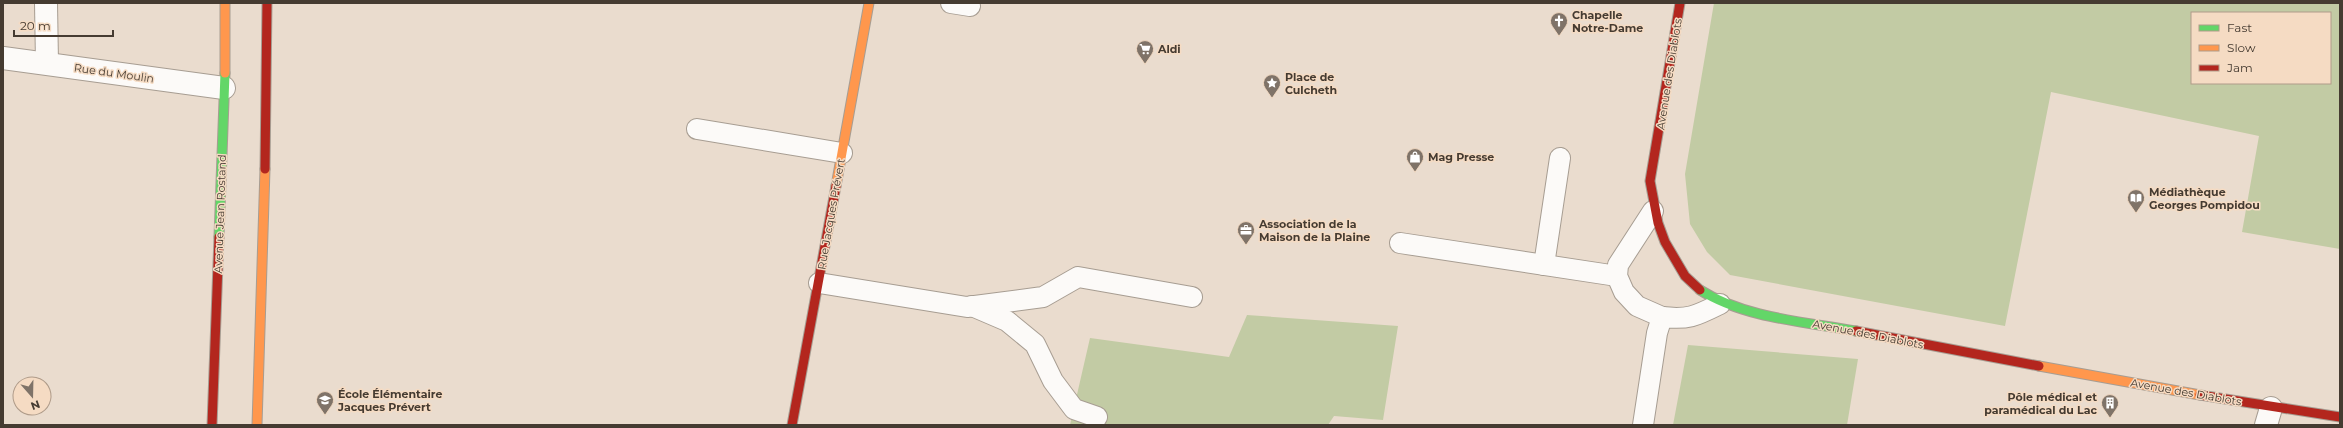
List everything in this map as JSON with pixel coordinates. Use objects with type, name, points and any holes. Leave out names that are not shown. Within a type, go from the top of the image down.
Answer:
[{"type":"street","points":[[46,3],[47,63]]},
{"type":"street","name":"Avenue Jean Rostand","points":[[212,425],[224,88],[225,3]]},
{"type":"street","points":[[257,425],[267,86],[267,3]]},
{"type":"street","name":"Rue Jacques Prévert","points":[[792,425],[869,3]]},
{"type":"street","name":"Avenue des Diablots","points":[[1680,3],[1650,181],[1653,211],[1666,246],[1684,276],[1704,295],[1720,304],[1760,314],[2269,416],[2340,417]]},
{"type":"street","name":"Rue du Moulin","points":[[3,58],[224,88]]},
{"type":"lane","points":[[697,129],[842,152]]},
{"type":"lane","points":[[1544,265],[1560,158]]},
{"type":"lane","points":[[1653,211],[1618,265],[1618,276],[1624,292],[1637,306],[1662,317],[1682,320],[1720,304]]},
{"type":"lane","points":[[1400,243],[1618,276]]},
{"type":"lane","points":[[972,306],[1043,297],[1078,277],[1192,297]]},
{"type":"lane","points":[[819,283],[972,306],[1007,321],[1035,344],[1053,381],[1074,409],[1097,417]]},
{"type":"lane","points":[[1643,425],[1657,334],[1662,317]]},
{"type":"green space","points":[[1714,3],[2340,3],[2340,249],[2242,232],[2259,136],[2051,92],[2005,326],[1730,275],[1707,252],[1690,224],[1685,174]]},
{"type":"green space","points":[[1247,315],[1398,326],[1383,420],[1334,416],[1328,425],[1070,425],[1090,338],[1229,357]]},
{"type":"green space","points":[[1688,345],[1858,359],[1847,425],[1673,425]]},
{"type":"traffic: fast","points":[[219,237],[225,73]]},
{"type":"traffic: fast","points":[[1700,290],[1736,307],[1756,313],[1776,318],[1856,331]]},
{"type":"traffic: slow","points":[[225,3],[225,73]]},
{"type":"traffic: slow","points":[[836,186],[869,3]]},
{"type":"traffic: slow","points":[[257,425],[265,169]]},
{"type":"traffic: slow","points":[[2039,366],[2200,395]]},
{"type":"traffic: jam","points":[[265,169],[267,3]]},
{"type":"traffic: jam","points":[[1680,3],[1650,181],[1658,223],[1665,242],[1685,276],[1700,290]]},
{"type":"traffic: jam","points":[[792,425],[836,186]]},
{"type":"traffic: jam","points":[[212,425],[219,237]]},
{"type":"traffic: jam","points":[[1856,331],[2039,366]]},
{"type":"traffic: jam","points":[[2200,395],[2340,417]]},
{"type":"place","name":"Chapelle Notre-Dame","points":[[1559,36]]},
{"type":"place","name":"Aldi","points":[[1145,64]]},
{"type":"place","name":"Place de Culcheth","points":[[1272,98]]},
{"type":"place","name":"Mag Presse","points":[[1415,172]]},
{"type":"place","name":"Médiathèque Georges Pompidou","points":[[2136,213]]},
{"type":"place","name":"Association de la Maison de la Plaine","points":[[1246,245]]},
{"type":"place","name":"École Élémentaire Jacques Prévert","points":[[325,415]]},
{"type":"place","name":"Pôle médical et paramédical du Lac","points":[[2110,418]]}]
